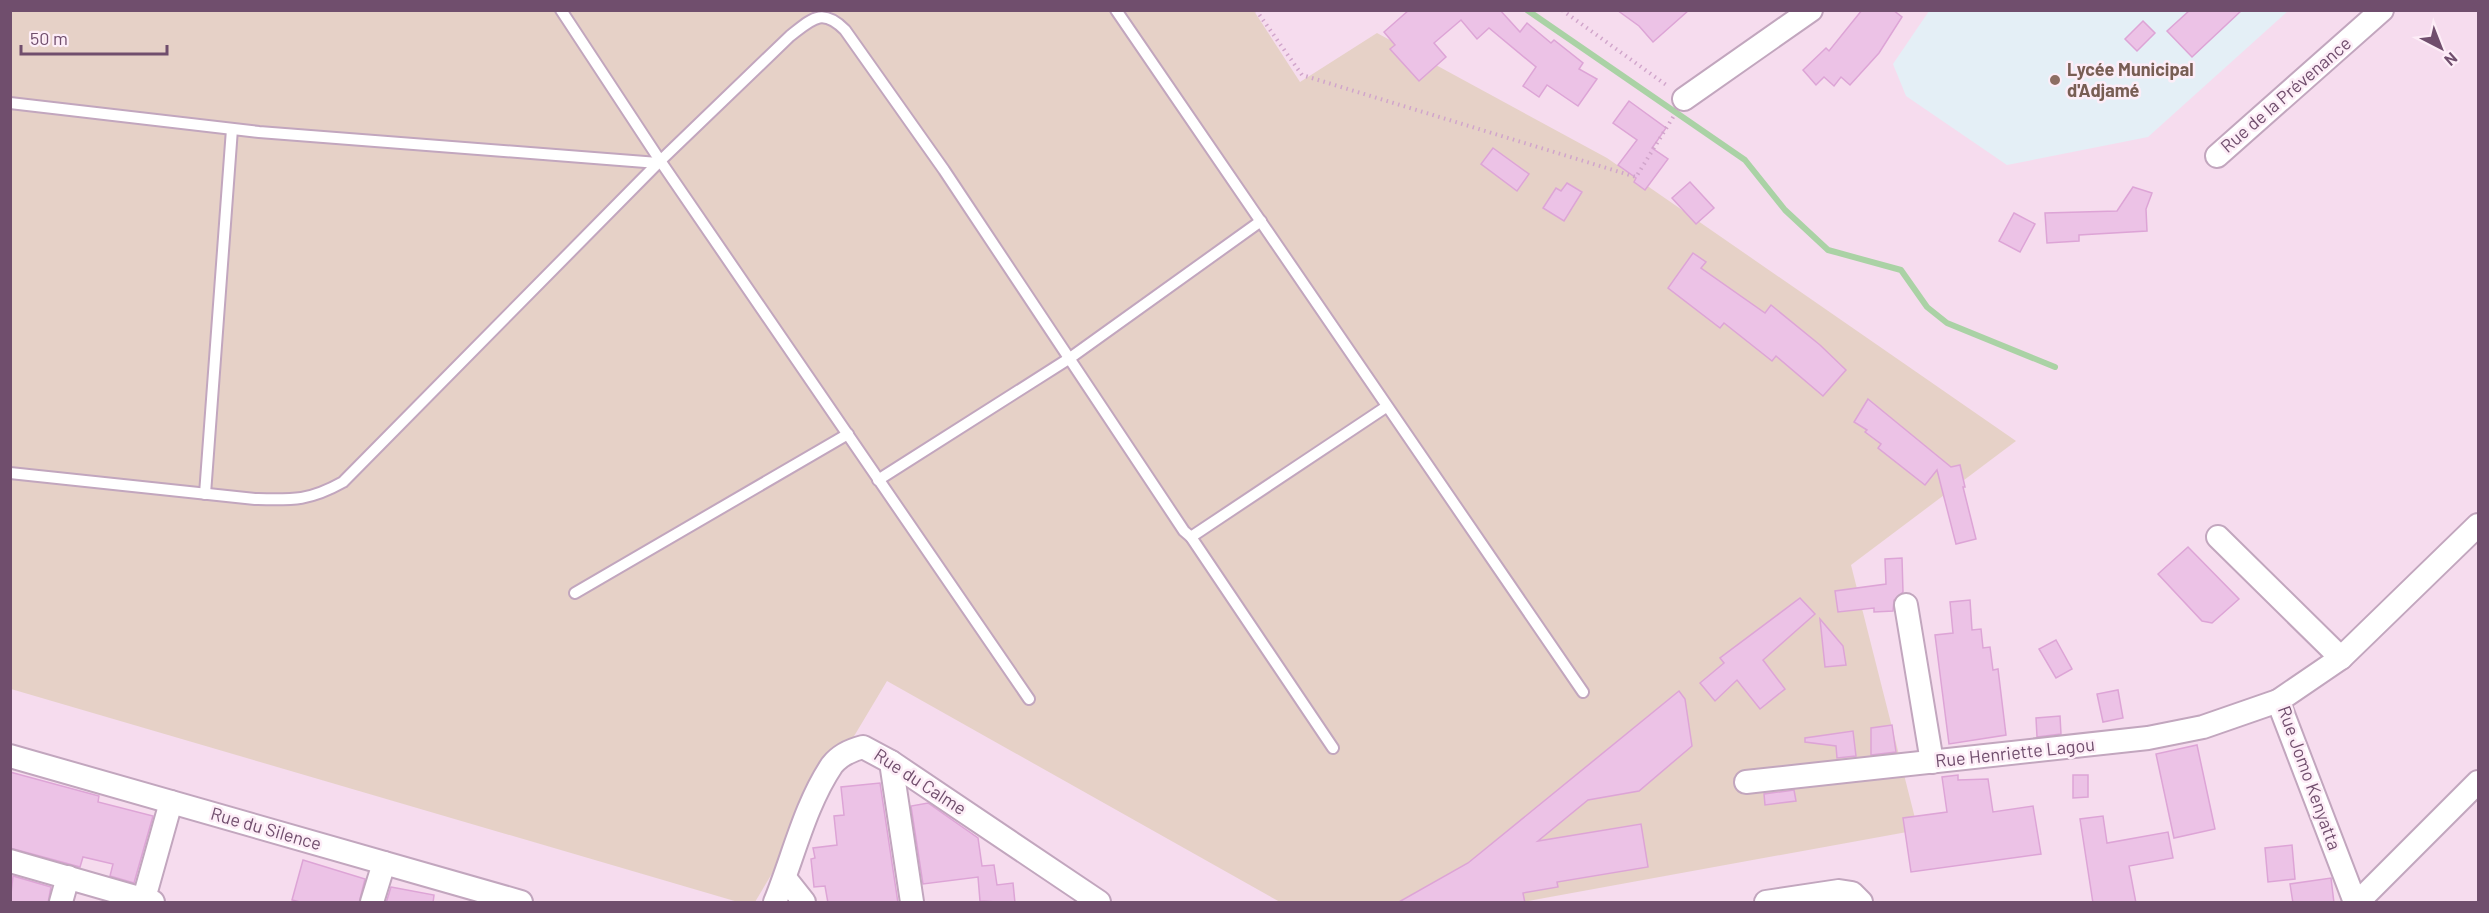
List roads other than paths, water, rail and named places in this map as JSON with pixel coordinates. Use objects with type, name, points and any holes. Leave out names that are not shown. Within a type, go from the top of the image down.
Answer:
[{"type":"street","points":[[1684,99],[1811,10]]},
{"type":"street","name":"Rue de la Prévenance","points":[[2217,156],[2382,10]]},
{"type":"street","name":"Rue Jomo Kenyatta","points":[[2356,903],[2278,701],[2341,658],[2478,525]]},
{"type":"street","points":[[2218,537],[2341,658]]},
{"type":"street","points":[[1906,605],[1932,762]]},
{"type":"street","name":"Rue Henriette Lagou","points":[[1746,782],[2148,738],[2203,727],[2278,701]]},
{"type":"street","name":"Rue du Calme","points":[[775,903],[811,807],[833,764],[845,753],[864,747],[891,762],[1099,903]]},
{"type":"street","name":"Rue du Silence","points":[[10,756],[384,863],[474,896],[521,903]]},
{"type":"street","points":[[891,762],[912,903]]},
{"type":"street","points":[[2356,903],[2478,782]]},
{"type":"street","points":[[10,861],[147,902],[171,802]]},
{"type":"street","points":[[372,903],[384,863]]},
{"type":"street","points":[[61,903],[68,877]]},
{"type":"street","points":[[785,878],[804,903]]},
{"type":"street","points":[[1766,903],[1839,891],[1852,893],[1861,903]]},
{"type":"lane","points":[[561,10],[660,163],[1029,699]]},
{"type":"lane","points":[[1116,10],[1583,692]]},
{"type":"lane","points":[[10,473],[205,494],[293,500],[318,496],[343,482],[660,163],[790,36],[811,20],[825,16],[834,19],[845,30],[944,170],[1184,531],[1191,537],[1332,748]]},
{"type":"lane","points":[[10,103],[232,129],[660,163]]},
{"type":"lane","points":[[205,494],[232,129]]},
{"type":"lane","points":[[878,480],[1070,358],[1261,221]]},
{"type":"lane","points":[[1191,537],[1386,407]]},
{"type":"lane","points":[[575,593],[848,434]]},
{"type":"waterway","points":[[1527,10],[1745,160],[1785,210],[1828,250],[1901,270],[1927,307],[1947,323],[2055,367]]},
{"type":"place","name":"Lycée Municipal d'Adjamé","points":[[2055,80]]}]
